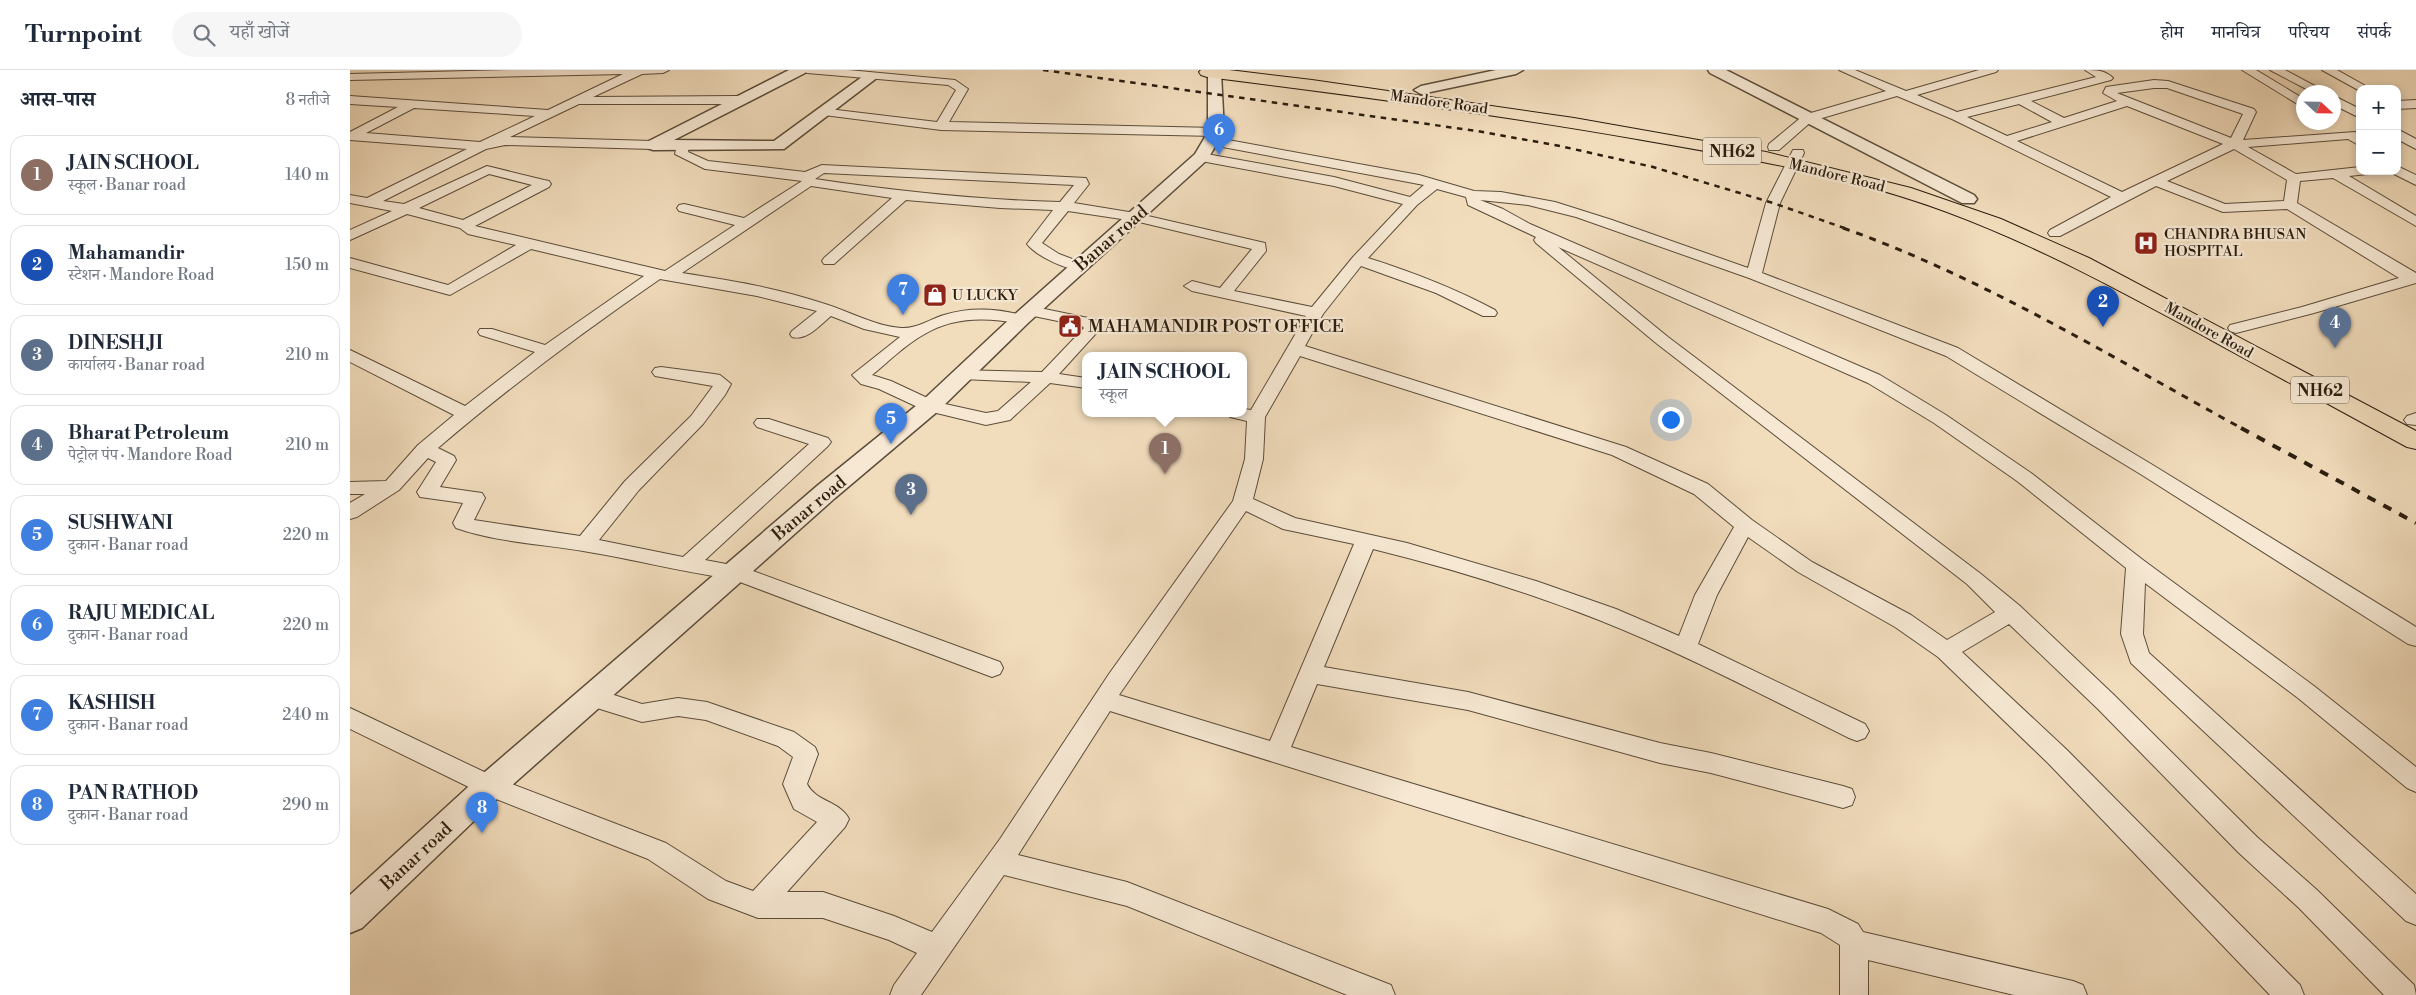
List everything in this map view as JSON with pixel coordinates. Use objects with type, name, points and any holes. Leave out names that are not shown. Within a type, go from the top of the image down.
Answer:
[{"type":"highway","name":"Mandore Road","points":[[1286,70],[1674,129],[1774,148],[1796,159],[1930,200],[2042,243],[2415,425]]},
{"type":"highway","name":"Mandore Road","points":[[1206,71],[1364,91],[1796,159],[1968,199],[2055,233],[2415,425]]},
{"type":"street","points":[[367,203],[639,70]]},
{"type":"street","points":[[350,77],[663,70]]},
{"type":"street","points":[[653,145],[800,70]]},
{"type":"street","points":[[807,70],[871,77],[941,80],[959,85],[962,89],[941,126]]},
{"type":"street","points":[[1421,90],[1516,70]]},
{"type":"street","points":[[1715,70],[1808,118],[1850,136],[1968,199]]},
{"type":"street","points":[[1845,70],[1956,116],[2122,197]]},
{"type":"street","points":[[1774,148],[1808,118],[1992,70]]},
{"type":"street","points":[[1956,116],[2107,78],[2091,70]]},
{"type":"street","points":[[2248,70],[2296,100]]},
{"type":"street","points":[[2276,70],[2306,85]]},
{"type":"street","points":[[2328,70],[2356,85]]},
{"type":"street","points":[[1206,71],[1210,143]]},
{"type":"street","points":[[351,136],[482,146],[505,142],[778,146],[871,77]]},
{"type":"street","points":[[2234,144],[2241,126],[2250,115],[2245,109],[2168,85],[2154,84],[2110,90],[2109,93],[2113,96],[2234,144],[2294,178],[2356,172]]},
{"type":"street","points":[[350,100],[549,114]]},
{"type":"street","points":[[574,102],[738,100]]},
{"type":"street","points":[[2021,100],[2064,123]]},
{"type":"street","points":[[2006,140],[2127,102]]},
{"type":"street","points":[[351,136],[412,104]]},
{"type":"street","points":[[2341,104],[2356,112]]},
{"type":"street","points":[[2401,105],[2416,104]]},
{"type":"street","points":[[2347,107],[2356,106]]},
{"type":"street","points":[[824,111],[941,126],[1210,143],[1435,183],[1473,195],[1498,196],[1551,205],[1606,222],[1686,253],[1754,275],[1952,352],[2148,471],[2416,638]]},
{"type":"street","points":[[2341,128],[2356,136]]},
{"type":"street","points":[[2055,233],[2122,197],[2234,144],[2356,137]]},
{"type":"street","points":[[1210,143],[1322,178],[1376,190],[1412,202]]},
{"type":"street","name":"Banar road","points":[[350,917],[490,786],[826,492],[930,406],[1078,266],[1135,218],[1210,143]]},
{"type":"street","points":[[683,145],[681,154],[705,165],[808,179],[903,195],[1007,206],[1064,206],[1135,218],[1260,246],[1259,251],[1224,293]]},
{"type":"street","points":[[1754,275],[1773,202],[1796,159]]},
{"type":"street","points":[[350,512],[392,486],[425,449],[466,414],[548,351],[662,275],[746,223],[822,169],[952,174],[1081,182],[1082,184],[1034,244],[1054,257],[1078,266]]},
{"type":"street","points":[[350,236],[487,170],[544,184],[465,225]]},
{"type":"street","points":[[2401,172],[2416,181]]},
{"type":"street","points":[[2337,175],[2416,222]]},
{"type":"street","points":[[2290,204],[2294,178]]},
{"type":"street","points":[[2155,181],[2223,208],[2290,204],[2413,278]]},
{"type":"street","points":[[1247,414],[1296,349],[1316,313],[1358,260],[1412,202],[1435,183]]},
{"type":"street","points":[[829,261],[903,195]]},
{"type":"street","points":[[1473,195],[1473,202],[1525,226],[1874,379],[1940,419],[2024,477],[2136,565],[2306,692],[2416,781]]},
{"type":"street","points":[[350,199],[406,209],[465,225],[473,231],[662,275],[726,284],[844,314],[871,328],[916,333]]},
{"type":"street","points":[[684,208],[746,223]]},
{"type":"street","points":[[1525,226],[1662,340],[1974,579],[2012,612],[2106,702],[2248,844],[2308,899],[2404,995]]},
{"type":"street","points":[[350,263],[450,290],[529,244]]},
{"type":"street","points":[[1358,260],[1411,276],[1446,290],[1490,313]]},
{"type":"street","points":[[2236,328],[2308,310],[2413,278]]},
{"type":"street","points":[[1192,286],[1316,313]]},
{"type":"street","points":[[798,334],[829,310]]},
{"type":"street","points":[[988,314],[1026,315],[1091,324],[1092,329],[1046,377],[1004,416],[986,420],[930,406],[885,385],[867,380],[862,375],[916,333],[933,324],[953,317],[988,314]]},
{"type":"street","points":[[486,332],[548,351]]},
{"type":"street","points":[[1296,349],[1619,451],[1701,489],[1745,525],[1805,568],[1904,621],[1946,651],[2058,757],[2290,995]]},
{"type":"street","points":[[350,356],[466,414]]},
{"type":"street","points":[[585,544],[638,479],[686,432],[719,392],[722,384],[714,379],[661,372]]},
{"type":"street","points":[[962,374],[1046,377],[1082,382]]},
{"type":"street","points":[[904,995],[998,862],[1105,700],[1242,502],[1254,459],[1246,417]]},
{"type":"street","points":[[687,565],[822,442],[763,423]]},
{"type":"street","points":[[425,449],[446,460],[427,492],[474,498],[463,523],[474,528],[585,544],[687,565],[735,572],[992,668]]},
{"type":"street","points":[[350,488],[392,486]]},
{"type":"street","points":[[1242,502],[1290,524],[1416,552],[1554,595],[1685,648],[1857,731]]},
{"type":"street","points":[[1685,648],[1706,595],[1745,525]]},
{"type":"street","points":[[1277,753],[1312,674],[1366,540]]},
{"type":"street","points":[[2136,565],[2132,634],[2140,657],[2416,912]]},
{"type":"street","points":[[1946,651],[2012,612]]},
{"type":"street","points":[[1312,674],[1468,701],[1660,753],[1711,763],[1843,797]]},
{"type":"street","points":[[592,697],[642,712],[678,707],[707,711],[786,739],[806,754],[795,784],[803,801],[836,819],[758,905]]},
{"type":"street","points":[[1105,700],[1828,922],[1848,933],[1854,943],[1854,995]]},
{"type":"street","points":[[350,718],[490,786],[657,851],[717,890],[758,905],[823,905],[894,929],[937,948]]},
{"type":"street","points":[[998,862],[1127,894],[1381,995]]},
{"type":"street","points":[[1854,943],[2073,995]]},
{"type":"railway","points":[[1043,70],[1477,131],[1560,146],[1653,167],[1773,203],[1847,229]]},
{"type":"railway","points":[[1843,228],[1895,248],[1997,295],[2096,347],[2243,429]]},
{"type":"railway","points":[[2241,428],[2416,523]]},
{"type":"place","name":"RAJU MEDICAL","points":[[1219,155]]},
{"type":"place","name":"CHANDRA BHUSAN HOSPITAL","points":[[2146,243]]},
{"type":"place","name":"U LUCKY","points":[[935,295]]},
{"type":"place","name":"KASHISH","points":[[903,315]]},
{"type":"place","name":"MAHAMANDIR POST OFFICE","points":[[1070,326]]},
{"type":"place","name":"Mahamandir","points":[[2103,327]]},
{"type":"place","name":"Bharat Petroleum","points":[[2335,348]]},
{"type":"place","name":"SUSHWANI","points":[[891,444]]},
{"type":"place","name":"JAIN SCHOOL","points":[[1165,474]]},
{"type":"place","name":"DINESH JI","points":[[911,515]]},
{"type":"place","name":"PAN RATHOD","points":[[482,833]]}]
